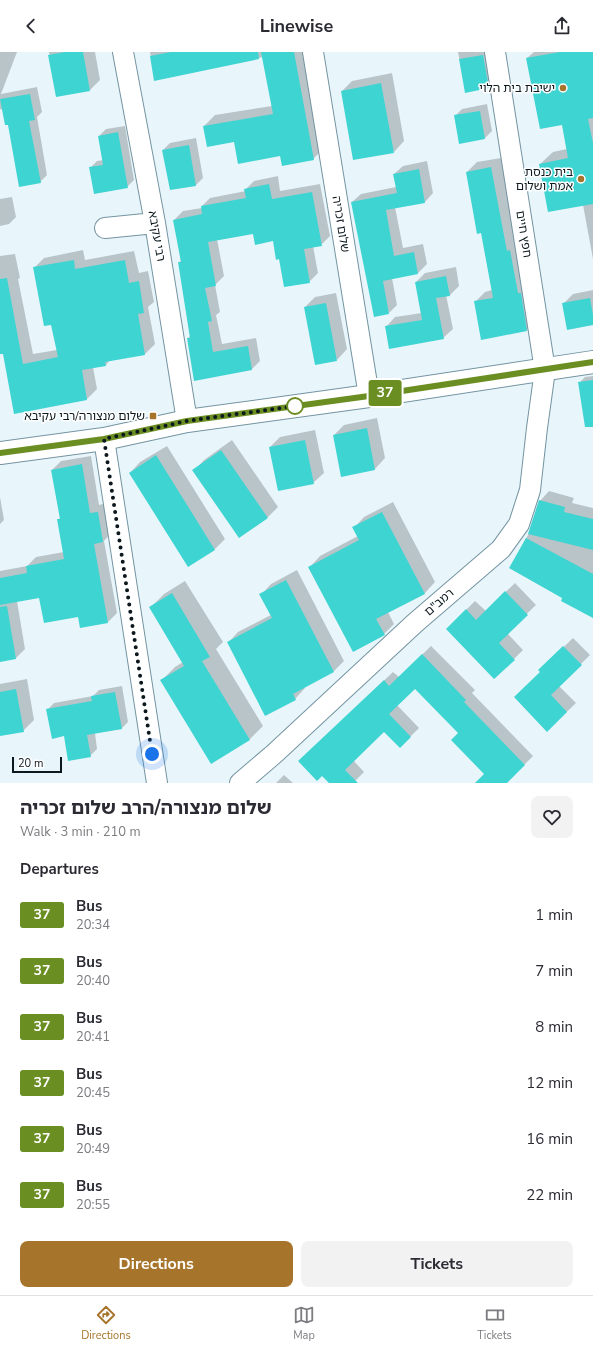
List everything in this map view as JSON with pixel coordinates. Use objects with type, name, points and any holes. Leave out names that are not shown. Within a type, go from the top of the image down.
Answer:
[{"type":"street","name":"רבי עקיבא","points":[[123,52],[155,223],[187,421]]},
{"type":"street","name":"שלום זכריה","points":[[313,52],[369,396]]},
{"type":"street","name":"חפץ חיים","points":[[495,52],[545,370]]},
{"type":"street","points":[[105,228],[155,223]]},
{"type":"street","points":[[0,453],[104,439],[187,421],[369,396],[593,362]]},
{"type":"street","name":"רמב\"ם","points":[[240,783],[274,754],[415,623],[501,549],[519,524],[530,490],[545,370]]},
{"type":"street","points":[[104,439],[157,783]]},
{"type":"building","points":[[65,52],[83,52],[90,91],[56,97],[48,55]]},
{"type":"building","points":[[171,52],[258,52],[259,59],[154,81],[150,56]]},
{"type":"building","points":[[261,52],[294,52],[314,160],[282,166],[280,156],[238,164],[234,142],[207,147],[203,126],[273,114]]},
{"type":"building","points":[[560,52],[593,52],[593,118],[588,119],[593,143],[593,204],[548,212],[539,164],[568,158],[562,125],[540,129],[526,58]]},
{"type":"building","points":[[483,55],[489,88],[465,93],[459,59]]},
{"type":"building","points":[[381,83],[394,153],[353,160],[341,91]]},
{"type":"building","points":[[30,94],[35,120],[29,121],[41,183],[19,187],[8,125],[5,125],[0,99]]},
{"type":"building","points":[[480,111],[485,139],[459,144],[454,115]]},
{"type":"building","points":[[118,132],[128,188],[94,194],[89,167],[103,165],[98,136]]},
{"type":"building","points":[[189,145],[196,186],[170,190],[162,150]]},
{"type":"building","points":[[491,167],[507,251],[510,250],[518,293],[521,293],[527,331],[481,340],[474,301],[493,298],[481,233],[477,234],[466,172]]},
{"type":"building","points":[[419,169],[425,203],[386,210],[394,256],[414,252],[418,274],[383,281],[389,314],[374,317],[351,202],[397,193],[393,174]]},
{"type":"building","points":[[269,184],[272,199],[312,192],[322,246],[304,249],[310,283],[284,287],[279,259],[276,260],[273,241],[255,245],[253,234],[208,242],[216,286],[205,288],[212,321],[208,322],[213,352],[248,346],[252,370],[194,381],[187,338],[190,338],[178,262],[181,262],[173,220],[202,214],[201,206],[246,198],[244,189]]},
{"type":"building","points":[[74,260],[75,269],[125,260],[129,283],[139,281],[144,313],[138,314],[145,355],[105,362],[106,366],[82,370],[87,400],[14,414],[3,354],[0,354],[0,279],[7,278],[23,364],[58,357],[51,325],[44,326],[33,267]]},
{"type":"building","points":[[446,276],[450,296],[436,298],[444,339],[389,349],[385,326],[422,320],[415,282]]},
{"type":"building","points":[[590,298],[593,325],[567,330],[562,303]]},
{"type":"building","points":[[326,303],[337,361],[315,365],[304,307]]},
{"type":"building","points":[[593,380],[593,427],[585,427],[578,382]]},
{"type":"building","points":[[367,428],[375,470],[341,477],[333,435]]},
{"type":"building","points":[[305,440],[314,484],[278,491],[269,447]]},
{"type":"building","points":[[221,450],[268,518],[239,538],[192,470]]},
{"type":"building","points":[[156,455],[215,550],[188,567],[129,473]]},
{"type":"building","points":[[82,464],[90,513],[98,512],[103,542],[94,544],[108,623],[80,628],[78,617],[44,623],[39,598],[0,605],[0,578],[27,573],[26,566],[64,559],[57,519],[60,519],[51,470]]},
{"type":"building","points":[[539,500],[565,507],[564,512],[593,519],[593,550],[528,534]]},
{"type":"building","points":[[382,512],[425,594],[376,619],[385,635],[353,652],[308,567],[359,540],[352,527]]},
{"type":"building","points":[[526,538],[593,574],[593,618],[561,601],[562,598],[509,568]]},
{"type":"building","points":[[286,580],[334,672],[293,694],[296,700],[265,716],[227,642],[272,618],[259,594]]},
{"type":"building","points":[[505,591],[528,615],[499,643],[515,660],[494,679],[446,629],[466,609],[476,620]]},
{"type":"building","points":[[172,593],[210,657],[202,661],[250,740],[211,764],[160,680],[184,666],[149,607]]},
{"type":"building","points":[[7,606],[16,659],[0,662],[0,607]]},
{"type":"building","points":[[563,646],[582,665],[551,695],[567,712],[547,732],[514,697],[540,672],[538,670]]},
{"type":"building","points":[[422,654],[466,700],[464,702],[525,765],[507,783],[475,783],[484,774],[451,740],[458,733],[415,689],[389,714],[411,737],[400,748],[384,732],[345,770],[358,783],[329,783],[322,776],[317,781],[298,761],[384,680],[389,686]]},
{"type":"building","points":[[16,689],[24,732],[0,736],[0,692]]},
{"type":"building","points":[[115,692],[122,729],[87,735],[91,757],[68,761],[64,736],[52,739],[46,709],[92,701],[91,696]]},
{"type":"bus line","name":"37","points":[[0,453],[104,439],[187,421],[369,396],[593,362]]},
{"type":"place","name":"ישיבת בית הלוי","points":[[563,88]]},
{"type":"place","name":"בית כנסת אמת ושלום","points":[[581,179]]},
{"type":"place","name":"שלום מנצורה/רבי עקיבא","points":[[153,416]]},
{"type":"route","points":[[152,754],[104,439],[187,421],[295,406]]}]
